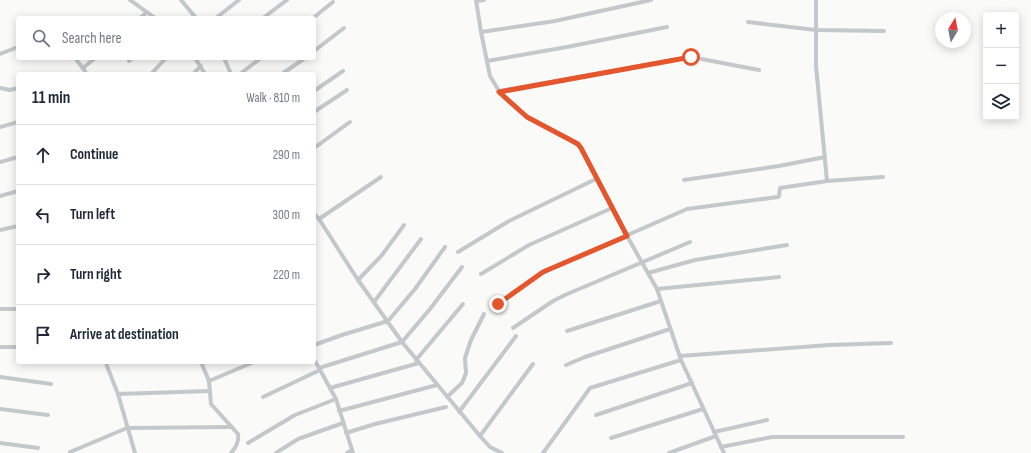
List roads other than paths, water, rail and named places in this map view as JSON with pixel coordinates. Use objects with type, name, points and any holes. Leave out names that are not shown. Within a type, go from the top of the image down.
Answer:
[{"type":"street","points":[[130,0],[151,16]]},
{"type":"street","points":[[182,0],[194,16]]},
{"type":"street","points":[[219,16],[239,0]]},
{"type":"street","points":[[266,16],[287,0]]},
{"type":"street","points":[[484,0],[477,1],[481,32],[490,76],[499,92],[527,117],[578,144],[581,148],[596,179],[657,290],[680,358],[724,453]]},
{"type":"street","points":[[481,32],[555,20],[651,0]]},
{"type":"street","points":[[816,0],[816,66],[827,181]]},
{"type":"street","points":[[316,16],[333,2]]},
{"type":"street","points":[[142,16],[146,13]]},
{"type":"street","points":[[748,22],[816,30],[884,31]]},
{"type":"street","points":[[487,61],[567,48],[666,27]]},
{"type":"street","points":[[316,49],[344,28]]},
{"type":"street","points":[[0,54],[16,48]]},
{"type":"street","points":[[499,92],[691,57],[759,70]]},
{"type":"street","points":[[77,60],[85,72]]},
{"type":"street","points":[[83,68],[93,60]]},
{"type":"street","points":[[153,72],[164,60]]},
{"type":"street","points":[[196,60],[203,72]]},
{"type":"street","points":[[225,60],[230,72]]},
{"type":"street","points":[[243,72],[258,60]]},
{"type":"street","points":[[285,72],[301,60]]},
{"type":"street","points":[[195,72],[201,66]]},
{"type":"street","points":[[316,90],[343,71]]},
{"type":"street","points":[[0,88],[10,90],[16,88]]},
{"type":"street","points":[[316,111],[347,90]]},
{"type":"street","points":[[316,147],[350,122]]},
{"type":"street","points":[[0,127],[16,123]]},
{"type":"street","points":[[684,180],[779,166],[825,156]]},
{"type":"street","points":[[0,162],[16,158]]},
{"type":"street","points":[[319,219],[381,177]]},
{"type":"street","points":[[498,304],[543,272],[688,208],[778,197],[780,188],[827,181],[882,177]]},
{"type":"street","points":[[458,252],[509,221],[596,179]]},
{"type":"street","points":[[0,196],[16,192]]},
{"type":"street","points":[[481,274],[529,245],[612,208]]},
{"type":"street","points":[[316,216],[358,280],[402,342],[480,436],[490,447],[502,453]]},
{"type":"street","points":[[358,280],[382,255],[404,225]]},
{"type":"street","points":[[0,230],[16,226]]},
{"type":"street","points":[[374,302],[421,239]]},
{"type":"street","points":[[513,328],[565,294],[690,242]]},
{"type":"street","points":[[648,274],[695,260],[787,245]]},
{"type":"street","points":[[316,344],[388,321],[415,289],[445,247]]},
{"type":"street","points":[[263,397],[319,369],[402,342],[430,309],[462,267]]},
{"type":"street","points":[[657,290],[779,277]]},
{"type":"street","points":[[566,331],[661,301]]},
{"type":"street","points":[[330,388],[418,361],[463,304]]},
{"type":"street","points":[[0,308],[16,309]]},
{"type":"street","points":[[447,398],[462,383],[466,373],[465,358],[471,340],[484,314]]},
{"type":"street","points":[[566,365],[670,328]]},
{"type":"street","points":[[459,412],[516,336]]},
{"type":"street","points":[[543,453],[590,388],[680,358],[829,345],[891,343]]},
{"type":"street","points":[[0,347],[16,347]]},
{"type":"street","points":[[106,364],[118,394],[135,453]]},
{"type":"street","points":[[203,364],[209,381],[212,404],[238,434],[236,446],[231,453]]},
{"type":"street","points":[[209,381],[249,364]]},
{"type":"street","points":[[316,364],[336,399],[353,452],[347,453]]},
{"type":"street","points":[[480,436],[533,364]]},
{"type":"street","points":[[0,377],[51,384]]},
{"type":"street","points":[[596,415],[692,383]]},
{"type":"street","points":[[339,411],[437,385]]},
{"type":"street","points":[[118,394],[210,391]]},
{"type":"street","points":[[248,443],[295,415],[336,399]]},
{"type":"street","points":[[346,433],[375,424],[446,407]]},
{"type":"street","points":[[0,409],[48,415]]},
{"type":"street","points":[[611,438],[704,409]]},
{"type":"street","points":[[669,453],[715,434],[767,420]]},
{"type":"street","points":[[276,453],[298,440],[343,423]]},
{"type":"street","points":[[70,452],[127,428],[232,427]]},
{"type":"street","points":[[721,447],[772,437],[903,437]]},
{"type":"street","points":[[0,443],[38,448]]}]
